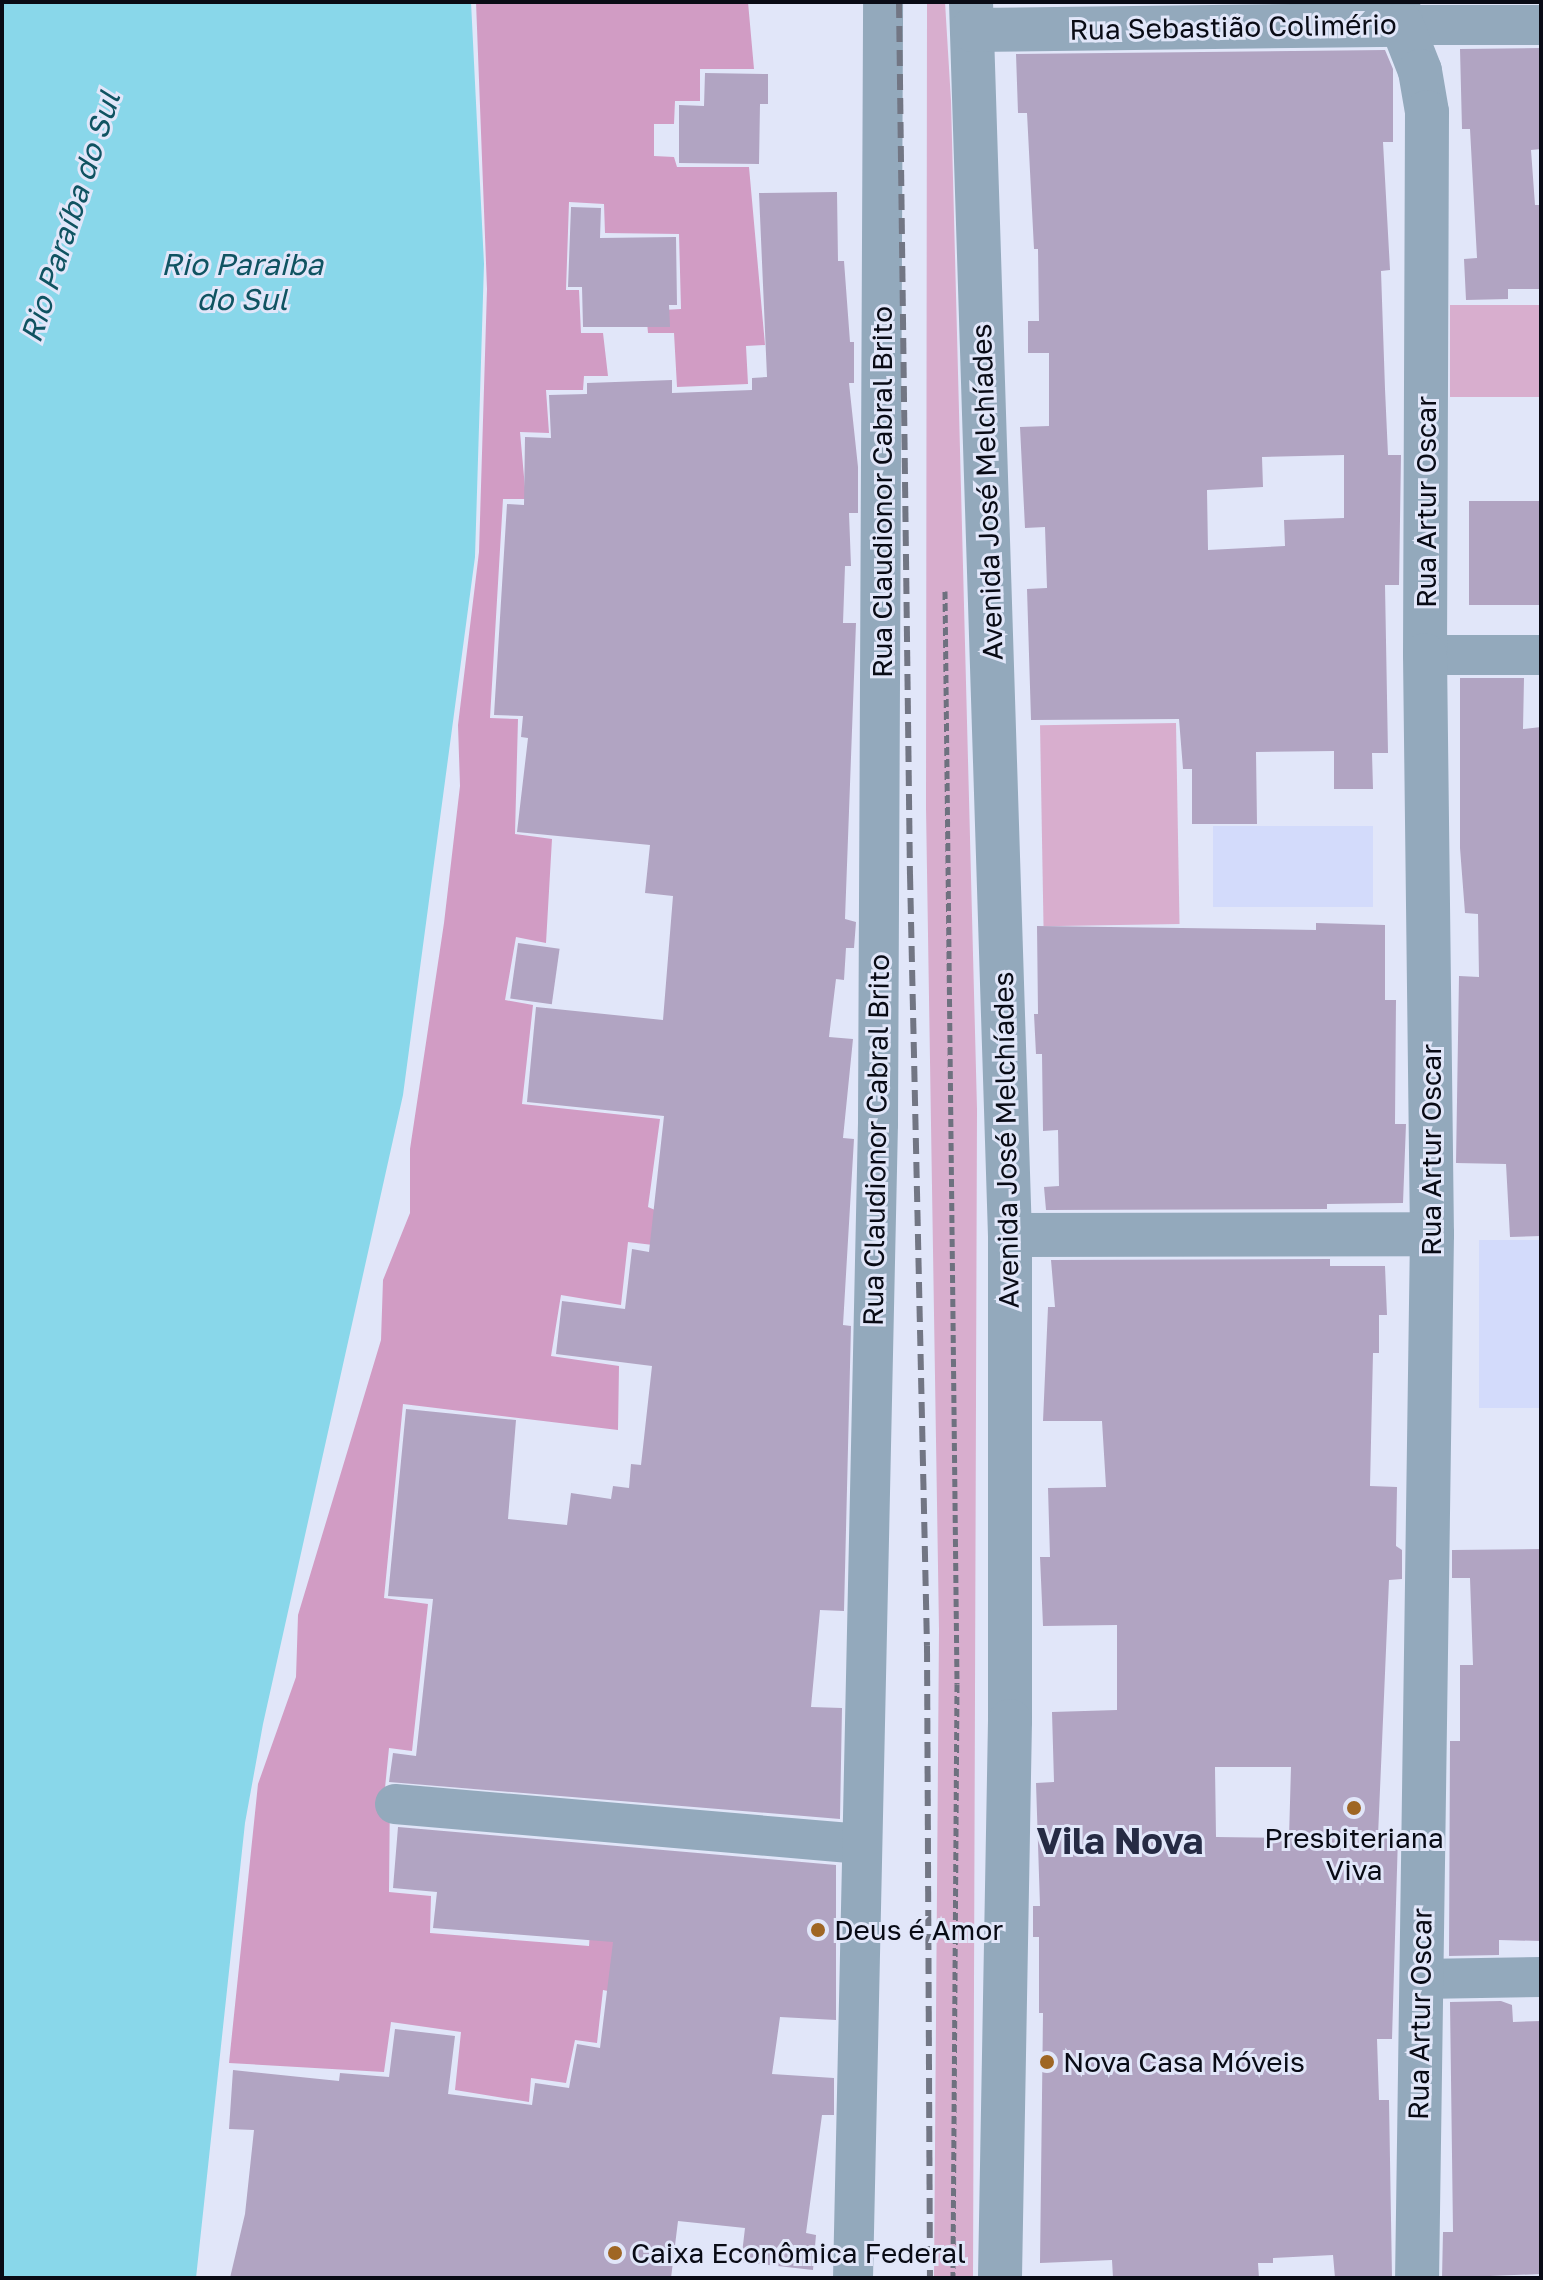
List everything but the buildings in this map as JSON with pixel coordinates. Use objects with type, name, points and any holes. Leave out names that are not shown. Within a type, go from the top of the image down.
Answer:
[{"type":"street","name":"Rua Claudionor Cabral Brito","points":[[853,2278],[879,1093],[883,2]]},
{"type":"street","name":"Rua Sebastião Colimério","points":[[972,16],[1401,14],[1541,25]]},
{"type":"street","name":"Rua Artur Oscar","points":[[1401,14],[1420,71],[1427,112],[1425,655],[1432,1234],[1417,2278]]},
{"type":"street","name":"Avenida José Melchíades","points":[[972,16],[1010,1235],[1010,1721],[1000,2278]]},
{"type":"street","points":[[1425,655],[1541,655]]},
{"type":"street","points":[[1010,1235],[1432,1234]]},
{"type":"street","points":[[395,1804],[861,1844]]},
{"type":"street","points":[[1420,1979],[1541,1977]]},
{"type":"path","points":[[945,587],[957,1668],[953,2278]]},
{"type":"shaded area","points":[[476,2],[748,2],[754,69],[700,69],[700,101],[675,101],[674,124],[654,124],[654,156],[674,157],[677,167],[749,167],[765,345],[746,346],[748,384],[677,387],[674,333],[648,333],[646,311],[681,309],[679,234],[605,233],[604,204],[569,202],[566,290],[579,290],[581,333],[603,333],[608,376],[584,376],[583,390],[546,390],[549,433],[520,432],[526,499],[503,499],[490,718],[518,719],[515,834],[552,839],[546,943],[516,937],[505,1000],[533,1005],[522,1104],[660,1119],[648,1207],[655,1210],[653,1245],[628,1242],[621,1305],[561,1295],[551,1356],[619,1366],[618,1430],[403,1404],[384,1598],[428,1604],[412,1751],[389,1748],[385,1788],[390,1790],[389,1892],[431,1896],[430,1933],[589,1946],[594,1877],[633,1996],[603,1990],[597,2043],[575,2040],[566,2083],[531,2078],[529,2102],[455,2090],[461,2032],[391,2022],[384,2072],[229,2063],[258,1784],[296,1677],[298,1615],[381,1340],[383,1280],[410,1213],[410,1149],[444,923],[460,786],[458,725],[479,552],[487,289]]},
{"type":"shaded area","points":[[927,2],[945,2],[951,101],[977,1109],[973,2278],[934,2278],[939,1630],[926,808]]},
{"type":"shaded area","points":[[1450,305],[1541,305],[1541,397],[1450,397]]},
{"type":"shaded area","points":[[1176,723],[1180,924],[1044,926],[1040,725]]},
{"type":"shaded area","points":[[1213,826],[1373,826],[1373,907],[1213,907]]},
{"type":"shaded area","points":[[1479,1240],[1541,1240],[1541,1408],[1479,1408]]},
{"type":"water","name":"Rio Paraiba do Sul","points":[[2,2],[471,2],[484,264],[475,557],[403,1095],[263,1724],[245,1823],[196,2278],[2,2278]]},
{"type":"railway","points":[[899,2],[910,874],[927,1646],[930,2278]]},
{"type":"place","name":"Presbiteriana Viva","points":[[1354,1808]]},
{"type":"place","name":"Deus é Amor","points":[[818,1930]]},
{"type":"place","name":"Nova Casa Móveis","points":[[1047,2062]]},
{"type":"place","name":"Caixa Econômica Federal","points":[[615,2253]]},
{"type":"district","name":"Vila Nova","points":[[1120,1841]]},
{"type":"water label","name":"Rio Paraíba do Sul","points":[[70,217]]}]
